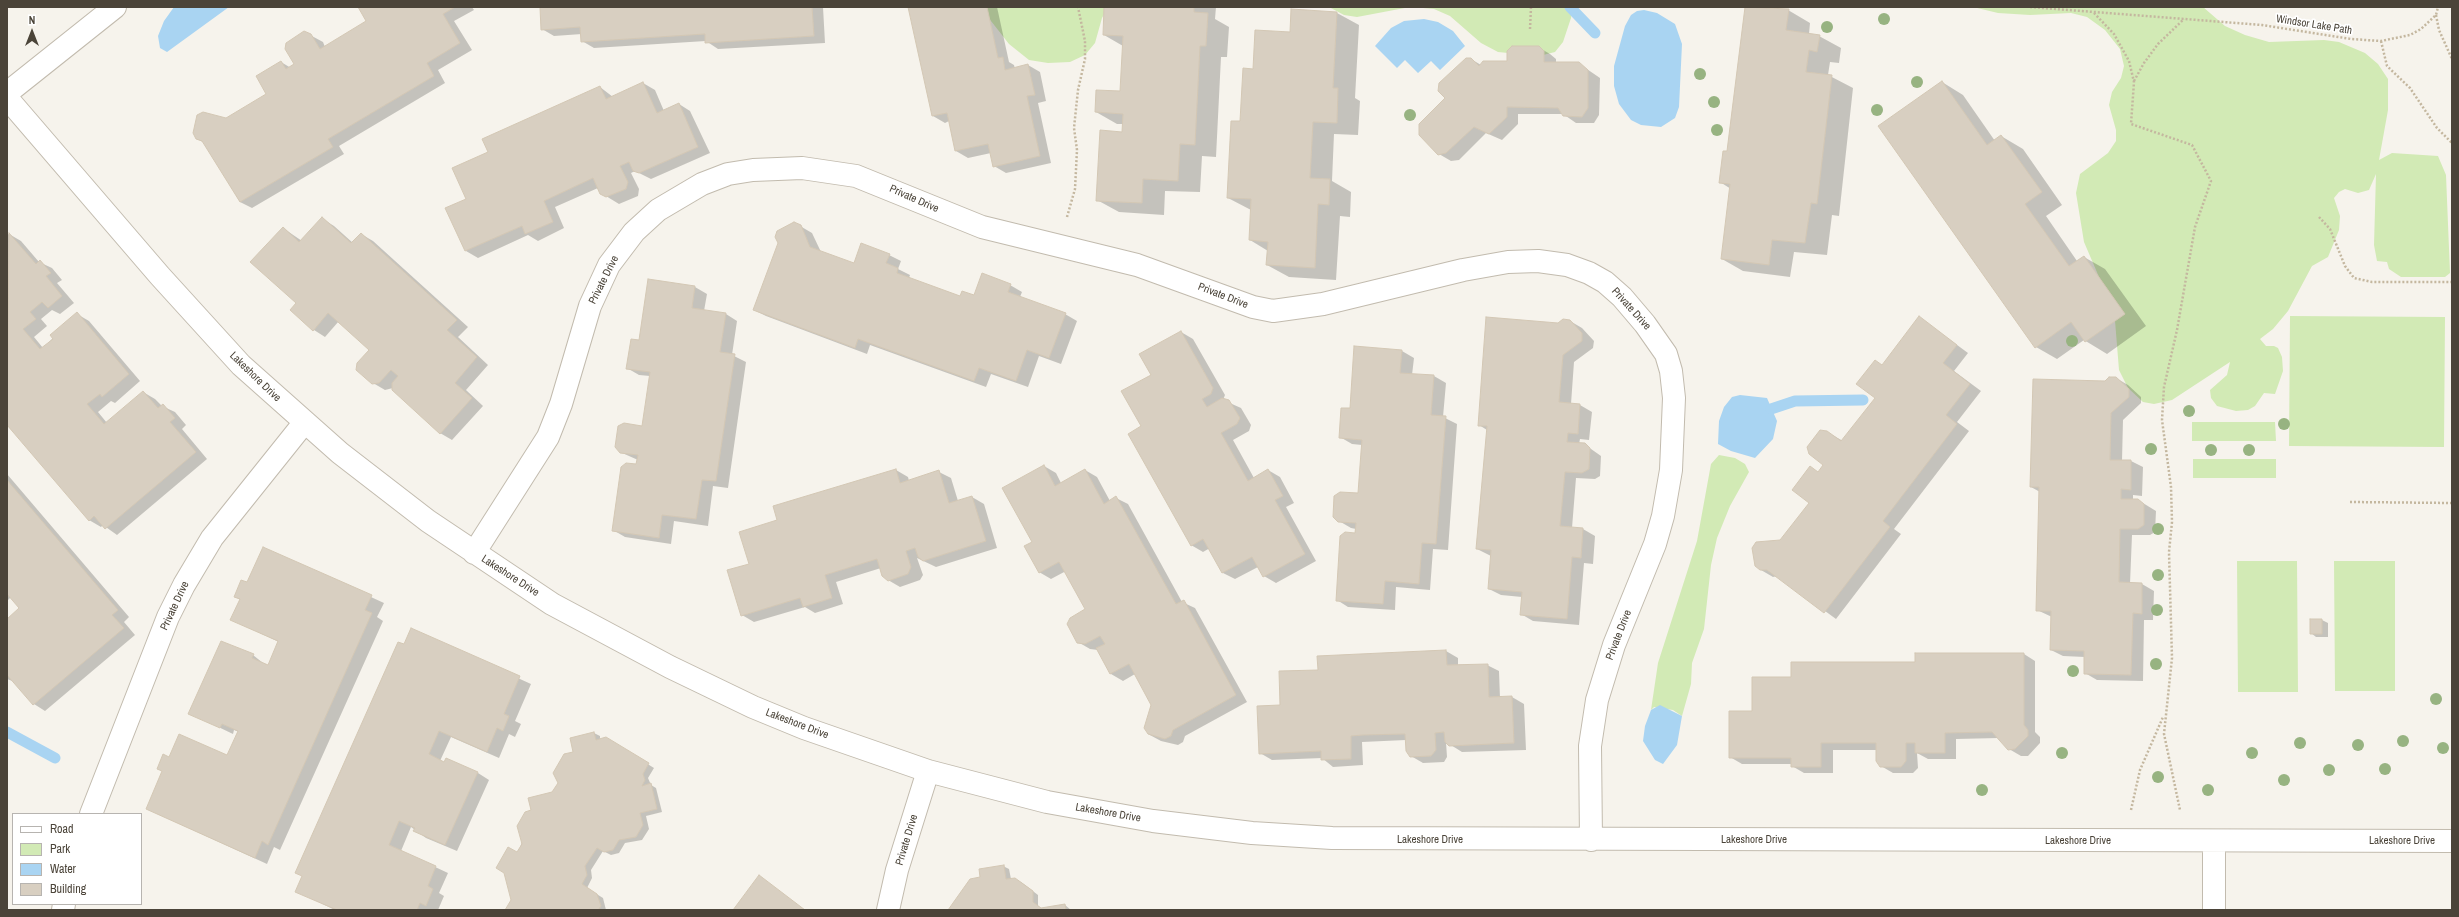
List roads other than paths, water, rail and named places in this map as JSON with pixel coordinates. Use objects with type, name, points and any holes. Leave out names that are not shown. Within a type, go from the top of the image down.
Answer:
[{"type":"street","points":[[7,94],[115,7]]},
{"type":"street","name":"Lakeshore Drive","points":[[7,98],[202,323],[242,364],[304,423],[367,475],[474,553],[598,630],[714,689],[804,728],[928,771],[1047,802],[1153,821],[1252,833],[1366,840],[2452,841]]},
{"type":"street","name":"Private Drive","points":[[474,553],[540,451],[552,428],[561,404],[590,306],[609,265],[624,243],[645,220],[685,193],[716,178],[740,172],[802,168],[836,172],[870,180],[967,222],[1004,233],[1137,265],[1253,307],[1273,311],[1299,309],[1361,296],[1463,270],[1530,261],[1568,265],[1589,272],[1605,282],[1622,297],[1649,328],[1666,354],[1674,392],[1670,480],[1662,523],[1614,645],[1597,700],[1590,746],[1591,840]]},
{"type":"street","name":"Private Drive","points":[[91,813],[168,617],[184,585],[212,538],[304,423]]},
{"type":"street","name":"Private Drive","points":[[888,910],[898,870],[928,771]]},
{"type":"street","points":[[2214,841],[2214,910]]},
{"type":"water","points":[[174,7],[229,7],[167,52],[160,48],[158,36],[164,21]]},
{"type":"water","points":[[1644,10],[1657,13],[1675,24],[1682,44],[1679,107],[1675,118],[1661,127],[1641,125],[1631,120],[1619,104],[1614,86],[1614,66],[1625,26],[1631,15],[1637,11]]},
{"type":"water","points":[[1424,19],[1438,22],[1453,31],[1465,46],[1440,70],[1431,61],[1418,73],[1405,60],[1397,68],[1375,46],[1391,28],[1404,21]]},
{"type":"water","points":[[1740,395],[1767,398],[1777,421],[1773,439],[1755,458],[1731,451],[1718,444],[1719,421],[1724,407],[1732,397]]},
{"type":"water","points":[[1660,705],[1682,716],[1677,745],[1663,764],[1655,760],[1643,741],[1645,726],[1651,710]]},
{"type":"waterway","points":[[1570,7],[1595,33]]},
{"type":"waterway","points":[[1771,409],[1795,401],[1863,400]]},
{"type":"waterway","points":[[7,732],[55,758]]}]
